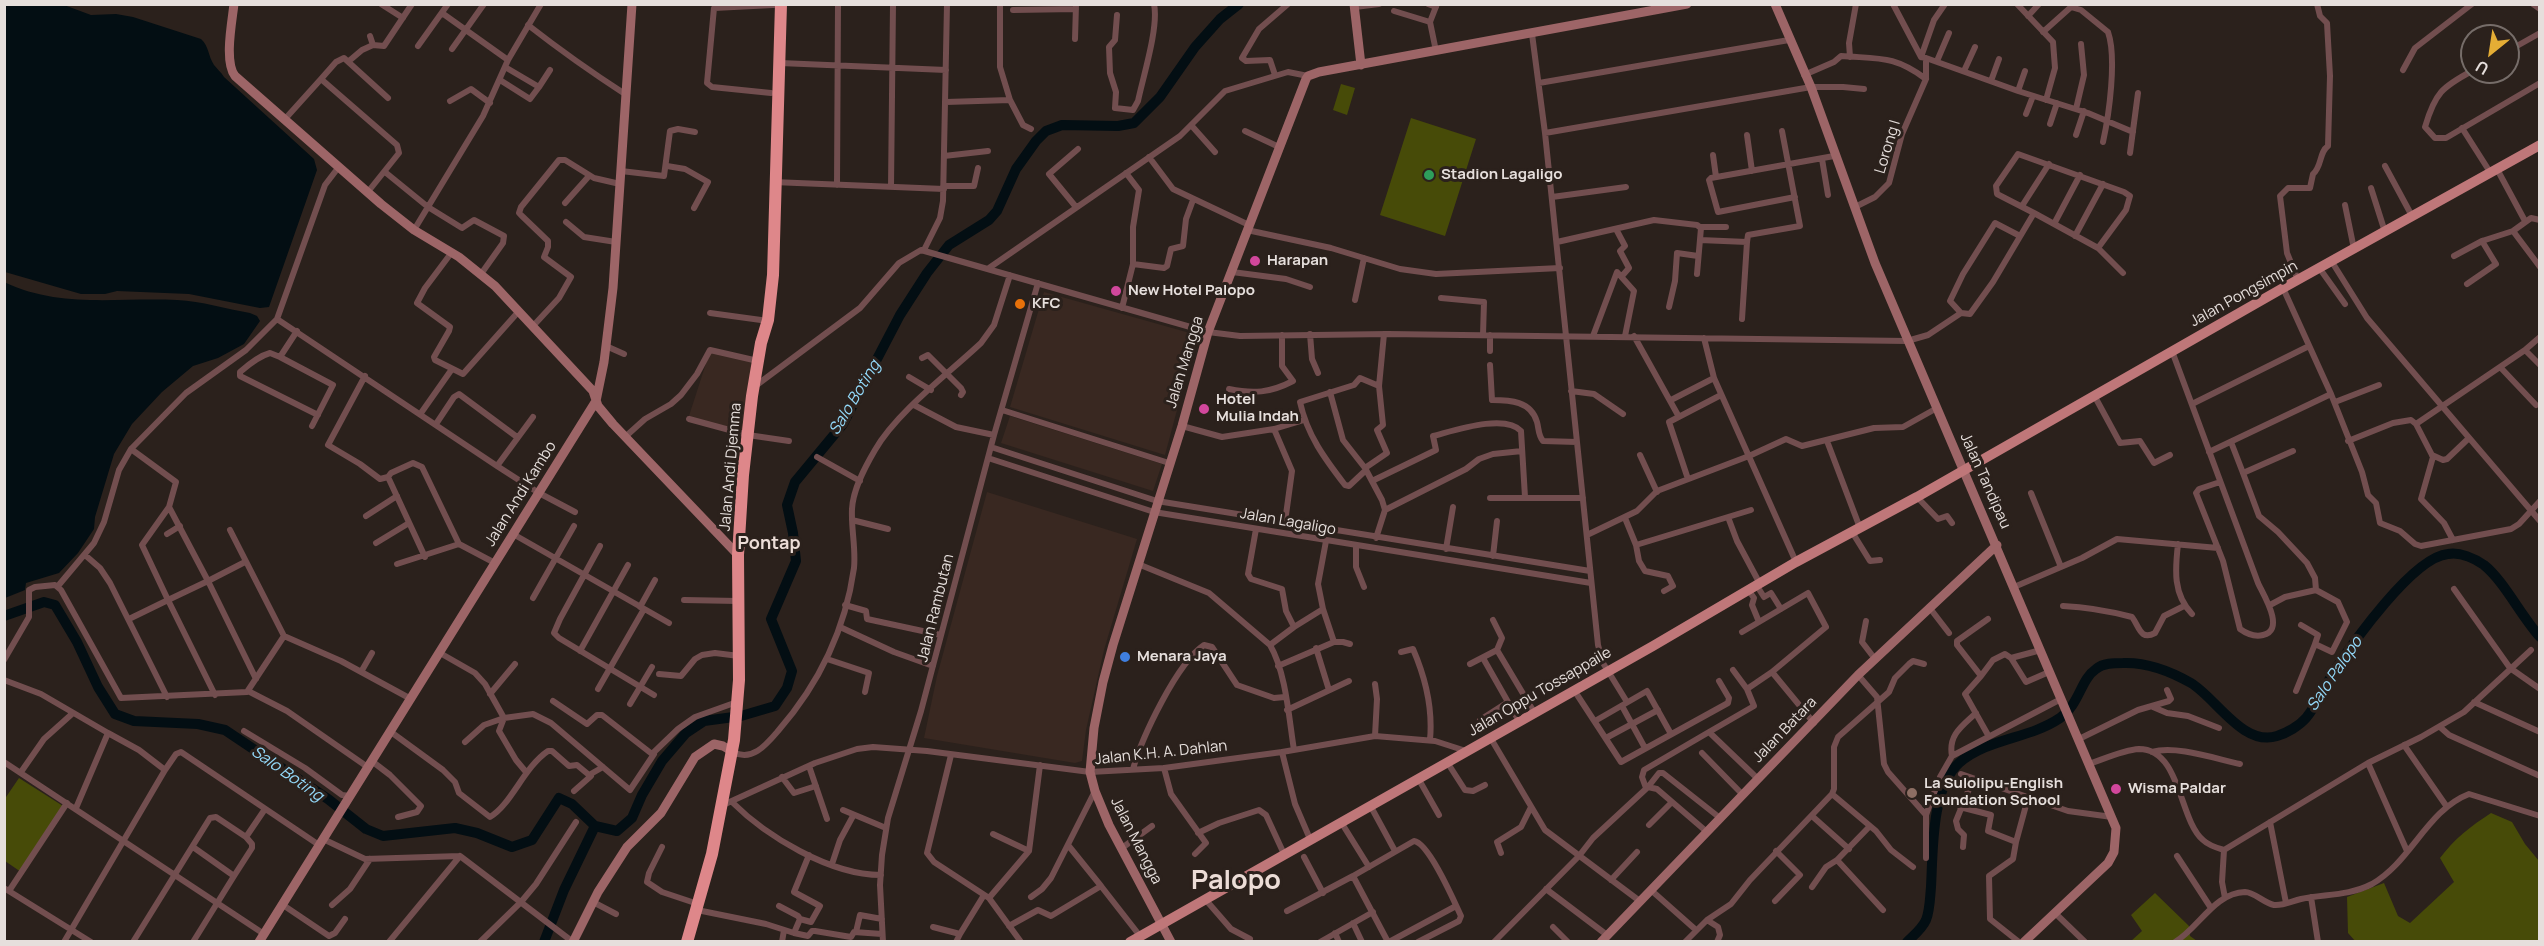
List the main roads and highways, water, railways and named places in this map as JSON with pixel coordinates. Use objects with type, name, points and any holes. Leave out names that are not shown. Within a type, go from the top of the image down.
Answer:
[{"type":"highway","name":"Jalan Andi Djemma","points":[[761,342],[766,330],[781,4]]},
{"type":"highway","name":"Jalan Andi Djemma","points":[[773,5],[771,93],[773,182]]},
{"type":"highway","name":"Jalan Andi Djemma","points":[[687,942],[728,803],[738,705],[738,555],[742,482],[761,342],[761,320],[768,293]]},
{"type":"main road","name":"Jalan Pongsimpin","points":[[1964,469],[2540,145]]},
{"type":"main road","name":"Jalan Oppu Tossappaile","points":[[1135,939],[1796,562],[1964,469]]},
{"type":"waterway","name":"Salo Boting","points":[[4,616],[44,602],[55,605],[77,642],[98,687],[115,714],[134,721],[198,724],[225,730],[328,799],[366,829],[383,836],[455,828],[477,833],[512,847],[532,840],[559,798],[572,804],[595,826],[617,831],[632,818],[642,795],[662,761],[686,733],[704,721],[741,716],[775,706],[787,688],[792,671],[771,619],[796,561],[787,505],[795,482],[843,424],[900,315],[927,273],[949,245],[989,220],[997,211],[1016,169],[1046,131],[1062,125],[1118,126],[1134,123],[1160,97],[1195,47],[1220,19],[1239,4]]},
{"type":"waterway","name":"Salo Palopo","points":[[1907,942],[1926,920],[1930,899],[1935,821],[1943,788],[1950,774],[1959,763],[1983,748],[2048,725],[2060,718],[2072,706],[2086,679],[2105,664],[2132,663],[2167,671],[2191,683],[2241,728],[2265,737],[2277,736],[2293,729],[2306,718],[2354,643],[2401,585],[2434,559],[2448,554],[2462,555],[2484,565],[2505,589],[2540,637]]},
{"type":"waterway","name":"Salo Boting","points":[[544,942],[564,890],[595,826]]},
{"type":"place","name":"Stadion Lagaligo","points":[[1429,175]]},
{"type":"place","name":"Harapan","points":[[1255,261]]},
{"type":"place","name":"New Hotel Palopo","points":[[1116,291]]},
{"type":"place","name":"KFC","points":[[1020,304]]},
{"type":"place","name":"Hotel Mulia Indah","points":[[1204,409]]},
{"type":"place","name":"Menara Jaya","points":[[1125,657]]},
{"type":"place","name":"Wisma Paldar","points":[[2116,789]]},
{"type":"place","name":"La Sulolipu-English Foundation School","points":[[1912,793]]},
{"type":"district","name":"Pontap","points":[[769,544]]},
{"type":"district","name":"Palopo","points":[[1236,881]]}]
